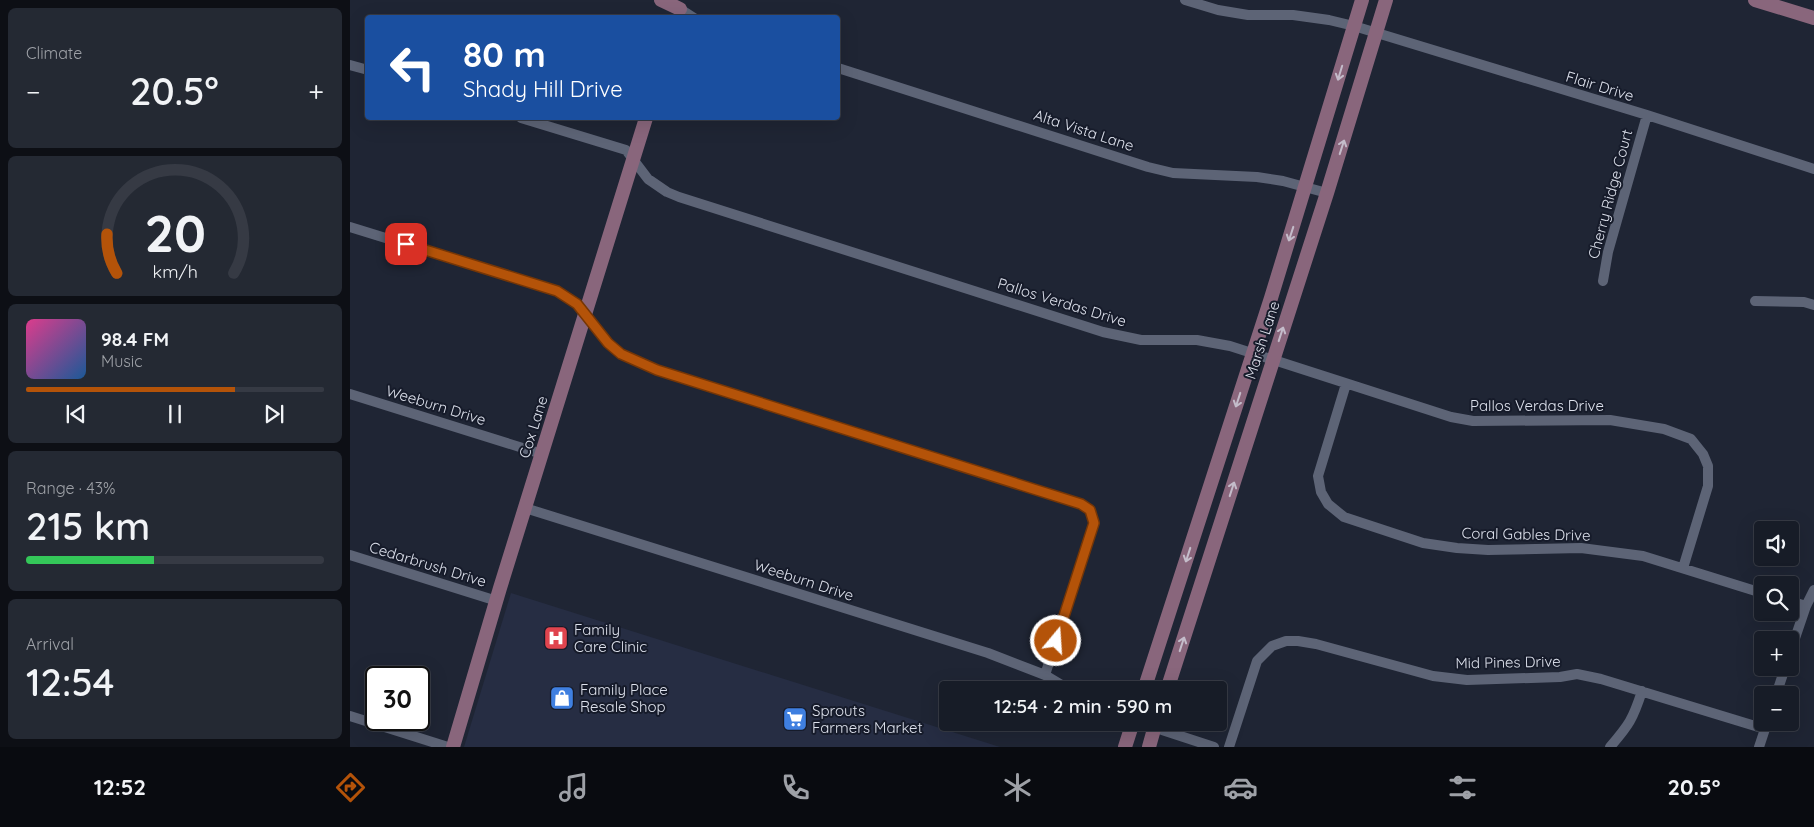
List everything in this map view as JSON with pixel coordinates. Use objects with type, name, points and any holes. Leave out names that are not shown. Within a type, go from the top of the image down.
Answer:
[{"type":"main road","points":[[661,0],[680,9]]},
{"type":"main road","name":"Marsh Lane","points":[[1147,681],[1306,188],[1362,0]]},
{"type":"main road","name":"Marsh Lane","points":[[1170,681],[1327,193],[1386,0]]},
{"type":"main road","points":[[1755,0],[1814,18]]},
{"type":"main road","name":"Cox Lane","points":[[453,747],[496,601],[645,120]]},
{"type":"main road","points":[[1125,747],[1129,731]]},
{"type":"main road","points":[[1148,747],[1153,731]]},
{"type":"street","name":"Flair Drive","points":[[1185,0],[1218,10],[1248,15],[1293,15],[1354,26],[1646,115],[1814,169]]},
{"type":"street","points":[[350,65],[365,69]]},
{"type":"street","name":"Alta Vista Lane","points":[[840,69],[1148,167],[1173,173],[1193,175],[1257,177],[1284,181],[1327,193]]},
{"type":"street","name":"Cherry Ridge Court","points":[[1603,281],[1608,252],[1646,115]]},
{"type":"street","name":"Pallos Verdas Drive","points":[[528,120],[626,150],[648,179],[667,192],[679,197],[1103,332],[1141,340],[1197,340],[1230,346],[1451,417],[1473,421],[1610,420],[1664,429],[1691,439],[1703,454],[1708,466],[1708,486],[1683,568]]},
{"type":"street","points":[[350,227],[557,291],[577,304],[608,343],[621,354],[650,367],[1081,504],[1090,510],[1094,523],[1045,676]]},
{"type":"street","points":[[1755,301],[1804,302],[1814,305]]},
{"type":"street","name":"Coral Gables Drive","points":[[1346,384],[1318,476],[1321,492],[1328,504],[1344,516],[1423,543],[1457,548],[1488,550],[1581,548],[1643,556],[1754,590]]},
{"type":"street","name":"Weeburn Drive","points":[[350,394],[542,454]]},
{"type":"street","name":"Weeburn Drive","points":[[525,508],[988,654],[1054,681]]},
{"type":"street","name":"Cedarbrush Drive","points":[[350,555],[496,601]]},
{"type":"street","points":[[1797,631],[1814,590]]},
{"type":"street","points":[[1799,604],[1806,606]]},
{"type":"street","name":"Mid Pines Drive","points":[[1229,747],[1257,661],[1272,646],[1286,641],[1316,644],[1434,676],[1467,680],[1560,677],[1577,674],[1601,679],[1754,723]]},
{"type":"street","points":[[1610,747],[1626,730],[1634,717],[1642,691]]},
{"type":"street","points":[[350,716],[448,747]]},
{"type":"street","points":[[1169,731],[1214,747]]},
{"type":"street","points":[[1759,747],[1764,731]]},
{"type":"shaded area","points":[[511,593],[939,728],[939,731],[949,731],[1000,747],[464,747]]},
{"type":"place","name":"Family Care Clinic","points":[[556,638]]},
{"type":"place","name":"Family Place Resale Shop","points":[[562,698]]},
{"type":"place","name":"Sprouts Farmers Market","points":[[795,719]]},
{"type":"route","points":[[406,244],[557,291],[577,304],[608,343],[621,354],[636,362],[1081,504],[1090,510],[1094,523],[1056,641]]}]
